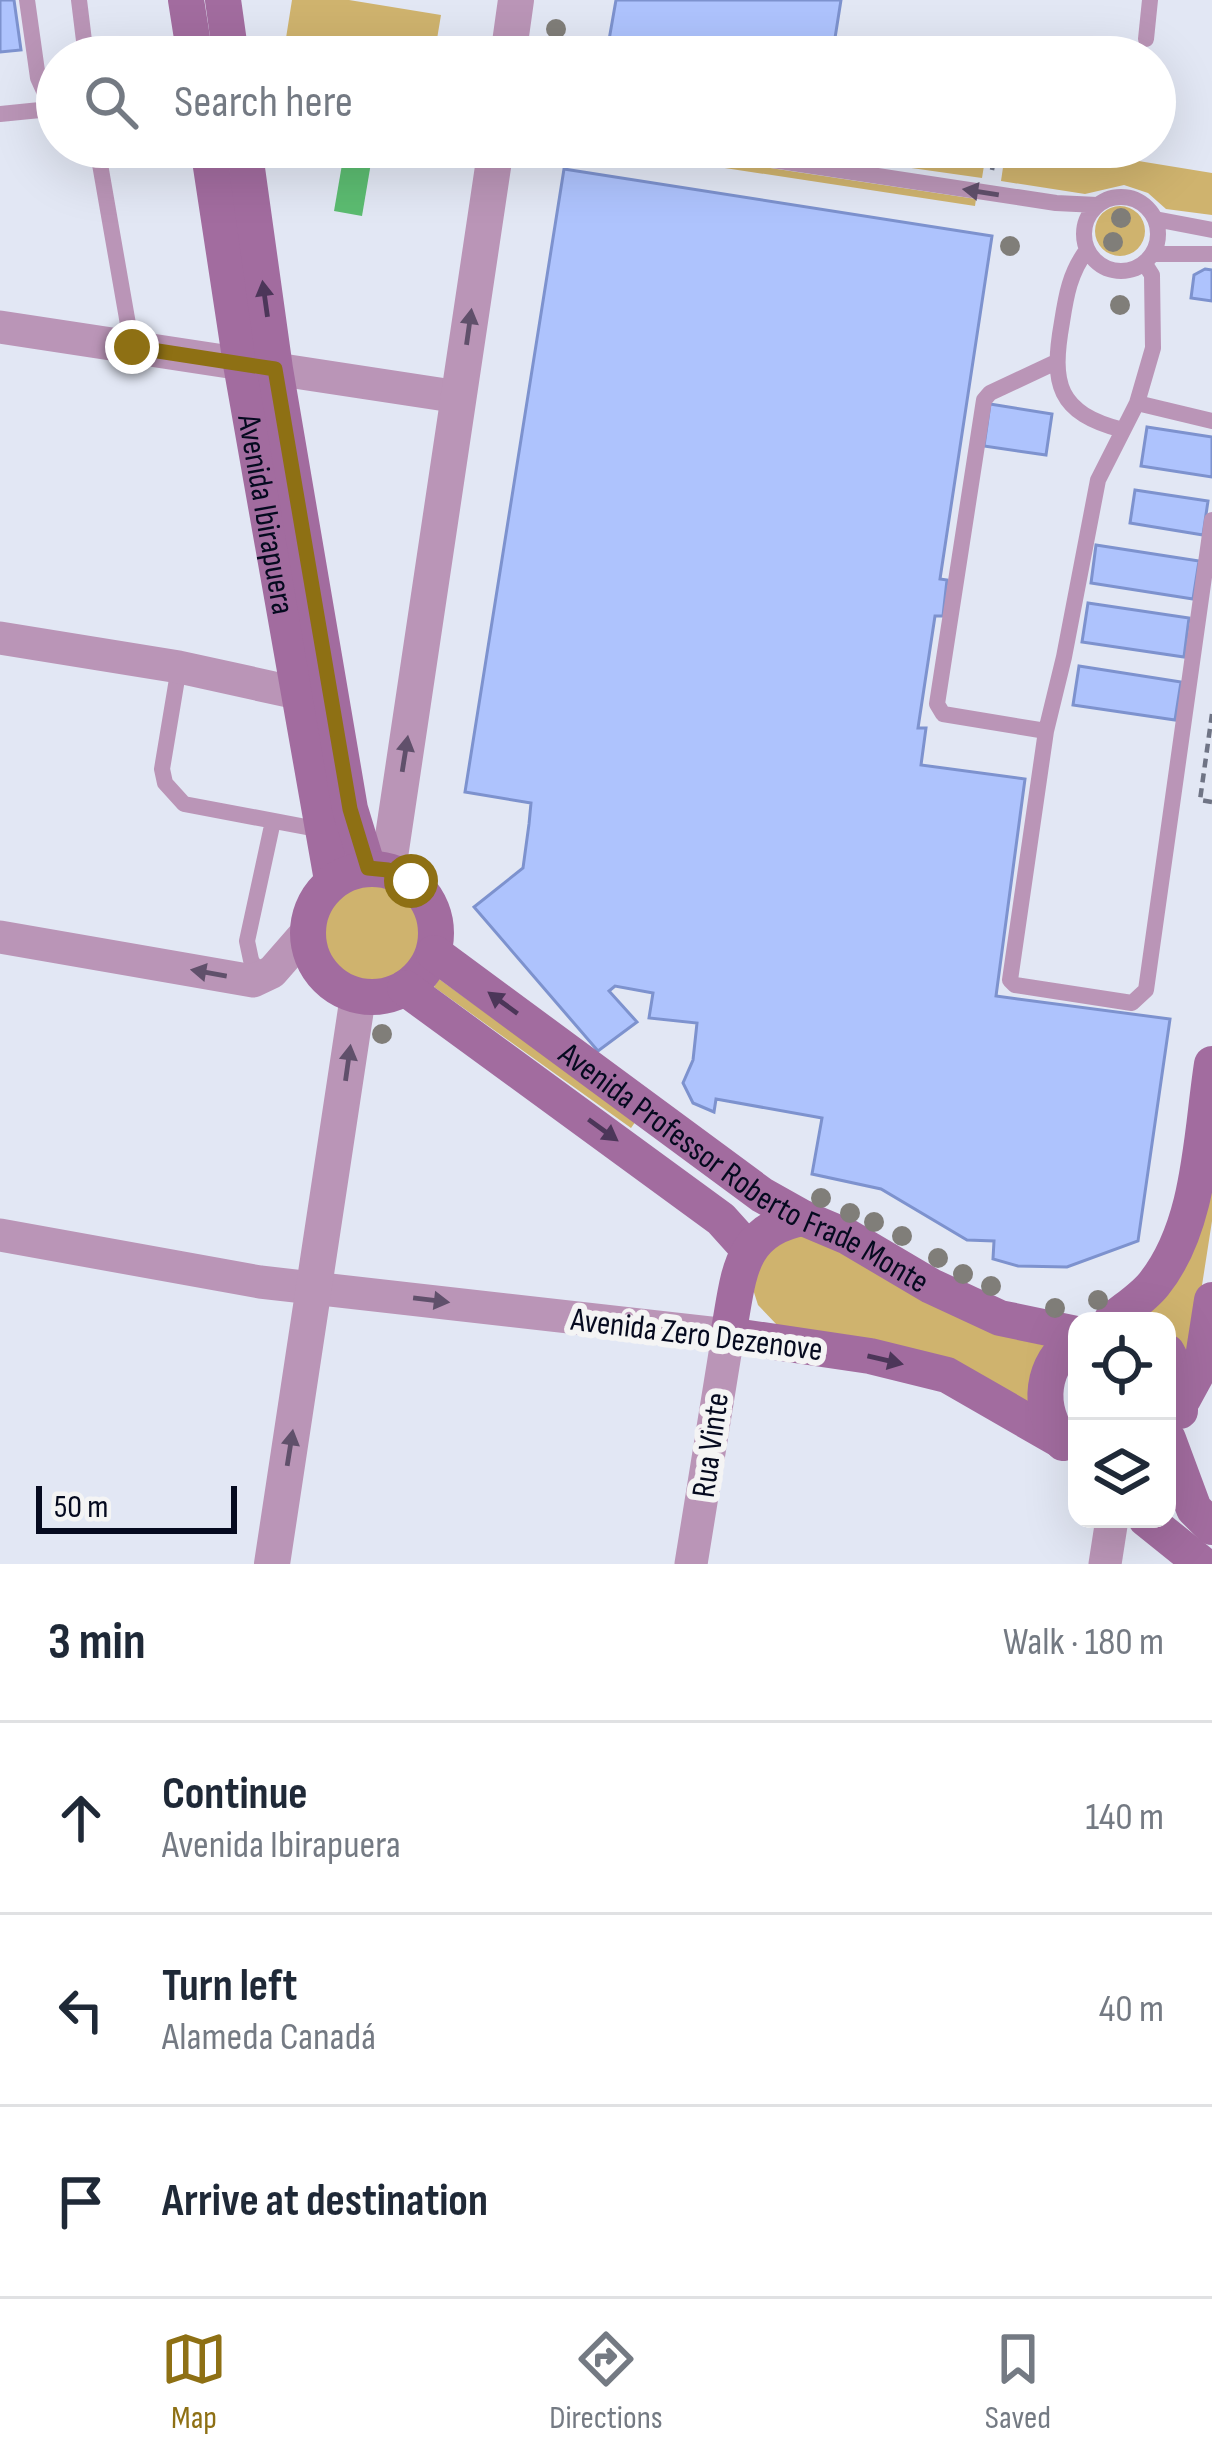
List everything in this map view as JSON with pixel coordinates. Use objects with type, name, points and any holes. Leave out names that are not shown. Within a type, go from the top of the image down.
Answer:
[{"type":"main road","points":[[186,0],[192,36]]},
{"type":"main road","points":[[224,0],[228,36]]},
{"type":"main road","name":"Avenida Ibirapuera","points":[[213,168],[350,809],[378,869]]},
{"type":"main road","name":"Avenida Ibirapuera","points":[[245,168],[258,367],[297,693],[332,880]]},
{"type":"main road","points":[[378,869],[411,881],[429,902],[436,926],[434,952],[423,973],[406,988],[382,997],[358,996],[331,983],[318,968],[306,933],[310,912],[332,880],[378,869]]},
{"type":"main road","name":"Avenida Professor Roberto Frade Monte","points":[[434,952],[762,1195],[1000,1318],[1068,1333]]},
{"type":"main road","name":"Avenida Professor Roberto Frade Monte","points":[[406,988],[704,1205],[743,1266],[748,1310],[772,1335],[794,1345]]},
{"type":"main road","points":[[1122,1312],[1153,1286],[1174,1253],[1190,1208],[1212,1064]]},
{"type":"main road","points":[[743,1266],[774,1226],[803,1218]]},
{"type":"main road","name":"Rua Vinte","points":[[728,1335],[743,1266]]},
{"type":"main road","points":[[1176,1424],[1202,1364],[1212,1300]]},
{"type":"main road","name":"Avenida Zero Dezenove","points":[[728,1335],[870,1356],[947,1375],[1068,1446]]},
{"type":"main road","points":[[1068,1343],[1048,1371],[1043,1395],[1048,1419],[1068,1446]]},
{"type":"main road","points":[[1176,1369],[1183,1399]]},
{"type":"main road","points":[[1176,1463],[1194,1509],[1212,1528]]},
{"type":"main road","points":[[1157,1528],[1202,1564]]},
{"type":"street","points":[[511,36],[516,0]]},
{"type":"street","points":[[378,869],[493,168]]},
{"type":"street","points":[[0,327],[459,397]]},
{"type":"street","points":[[0,638],[178,667],[297,693]]},
{"type":"street","points":[[0,938],[253,981],[272,972],[306,933]]},
{"type":"street","points":[[272,1564],[358,996]]},
{"type":"street","name":"Avenida Zero Dezenove","points":[[0,1235],[260,1282],[728,1335]]},
{"type":"street","name":"Rua Vinte","points":[[691,1564],[728,1335]]},
{"type":"street","points":[[1105,1564],[1111,1528]]},
{"type":"lane","points":[[27,0],[36,64]]},
{"type":"lane","points":[[79,0],[83,36]]},
{"type":"lane","points":[[1146,36],[1150,0]]},
{"type":"lane","points":[[0,114],[36,114]]},
{"type":"lane","points":[[100,168],[132,347]]},
{"type":"lane","points":[[825,168],[1056,203],[1097,205],[1120,197],[1144,204],[1155,219],[1159,237],[1148,259],[1153,275],[1153,348],[1137,403],[1098,480],[1046,731],[1010,980],[1015,985],[1132,1003],[1146,990],[1212,520]]},
{"type":"lane","points":[[1097,205],[1084,226],[1087,250],[1090,258],[1116,272],[1128,272],[1148,259],[1212,254]]},
{"type":"lane","points":[[1155,219],[1212,230]]},
{"type":"lane","points":[[1087,250],[1067,289],[1054,363],[1066,398],[1078,411],[1124,430]]},
{"type":"lane","points":[[1046,731],[943,714],[937,704],[984,400],[1054,363]]},
{"type":"lane","points":[[1137,403],[1212,421]]},
{"type":"lane","points":[[178,667],[162,769],[165,783],[184,804],[322,830]]},
{"type":"lane","points":[[261,977],[247,941],[273,821]]},
{"type":"path","points":[[1212,714],[1200,800],[1212,802]]},
{"type":"shaded area","points":[[292,0],[349,0],[441,15],[438,36],[286,36]]},
{"type":"shaded area","points":[[1176,167],[1212,173],[1212,215],[1166,209],[1148,193],[1124,185],[1085,194],[1001,181],[1003,168]]},
{"type":"shaded area","points":[[341,168],[370,168],[362,216],[334,211]]},
{"type":"shaded area","points":[[725,168],[771,168],[976,199],[975,206]]},
{"type":"shaded area","points":[[911,168],[984,168],[982,178]]},
{"type":"shaded area","points":[[1120,206],[1137,214],[1145,231],[1137,248],[1120,256],[1103,248],[1095,231],[1103,214]]},
{"type":"shaded area","points":[[372,881],[392,885],[409,896],[420,913],[424,933],[420,953],[409,970],[392,981],[372,985],[352,981],[335,970],[324,953],[320,933],[324,913],[335,896],[352,885]]},
{"type":"shaded area","points":[[439,979],[636,1121],[631,1128],[434,987]]},
{"type":"shaded area","points":[[1212,1165],[1212,1221],[1191,1356],[1176,1338],[1176,1312],[1146,1312]]},
{"type":"shaded area","points":[[803,1232],[1049,1346],[1034,1412],[778,1326],[758,1305],[751,1283],[766,1249]]},
{"type":"building","points":[[0,0],[14,0],[21,50],[0,52]]},
{"type":"building","points":[[616,0],[841,0],[835,36],[610,36]]},
{"type":"building","points":[[564,169],[992,236],[940,579],[947,580],[943,616],[935,616],[918,728],[926,728],[921,765],[1025,779],[996,996],[1170,1019],[1138,1241],[1067,1267],[1018,1266],[993,1259],[994,1241],[967,1240],[881,1189],[812,1174],[822,1118],[716,1099],[714,1112],[693,1103],[683,1083],[693,1060],[697,1023],[649,1018],[653,993],[615,986],[609,991],[637,1022],[598,1051],[474,907],[523,868],[529,824],[531,803],[465,792]]},
{"type":"building","points":[[1212,270],[1212,301],[1191,298],[1194,275]]},
{"type":"building","points":[[990,404],[1052,414],[1046,455],[984,446]]},
{"type":"building","points":[[1147,427],[1212,437],[1212,477],[1141,466]]},
{"type":"building","points":[[1135,490],[1208,501],[1203,535],[1130,523]]},
{"type":"building","points":[[1096,545],[1199,561],[1193,599],[1091,583]]},
{"type":"building","points":[[1088,603],[1189,618],[1184,657],[1082,642]]},
{"type":"building","points":[[1079,666],[1181,682],[1175,720],[1073,705]]},
{"type":"route","points":[[132,347],[275,369],[350,809],[368,868],[388,870],[411,881]]}]
